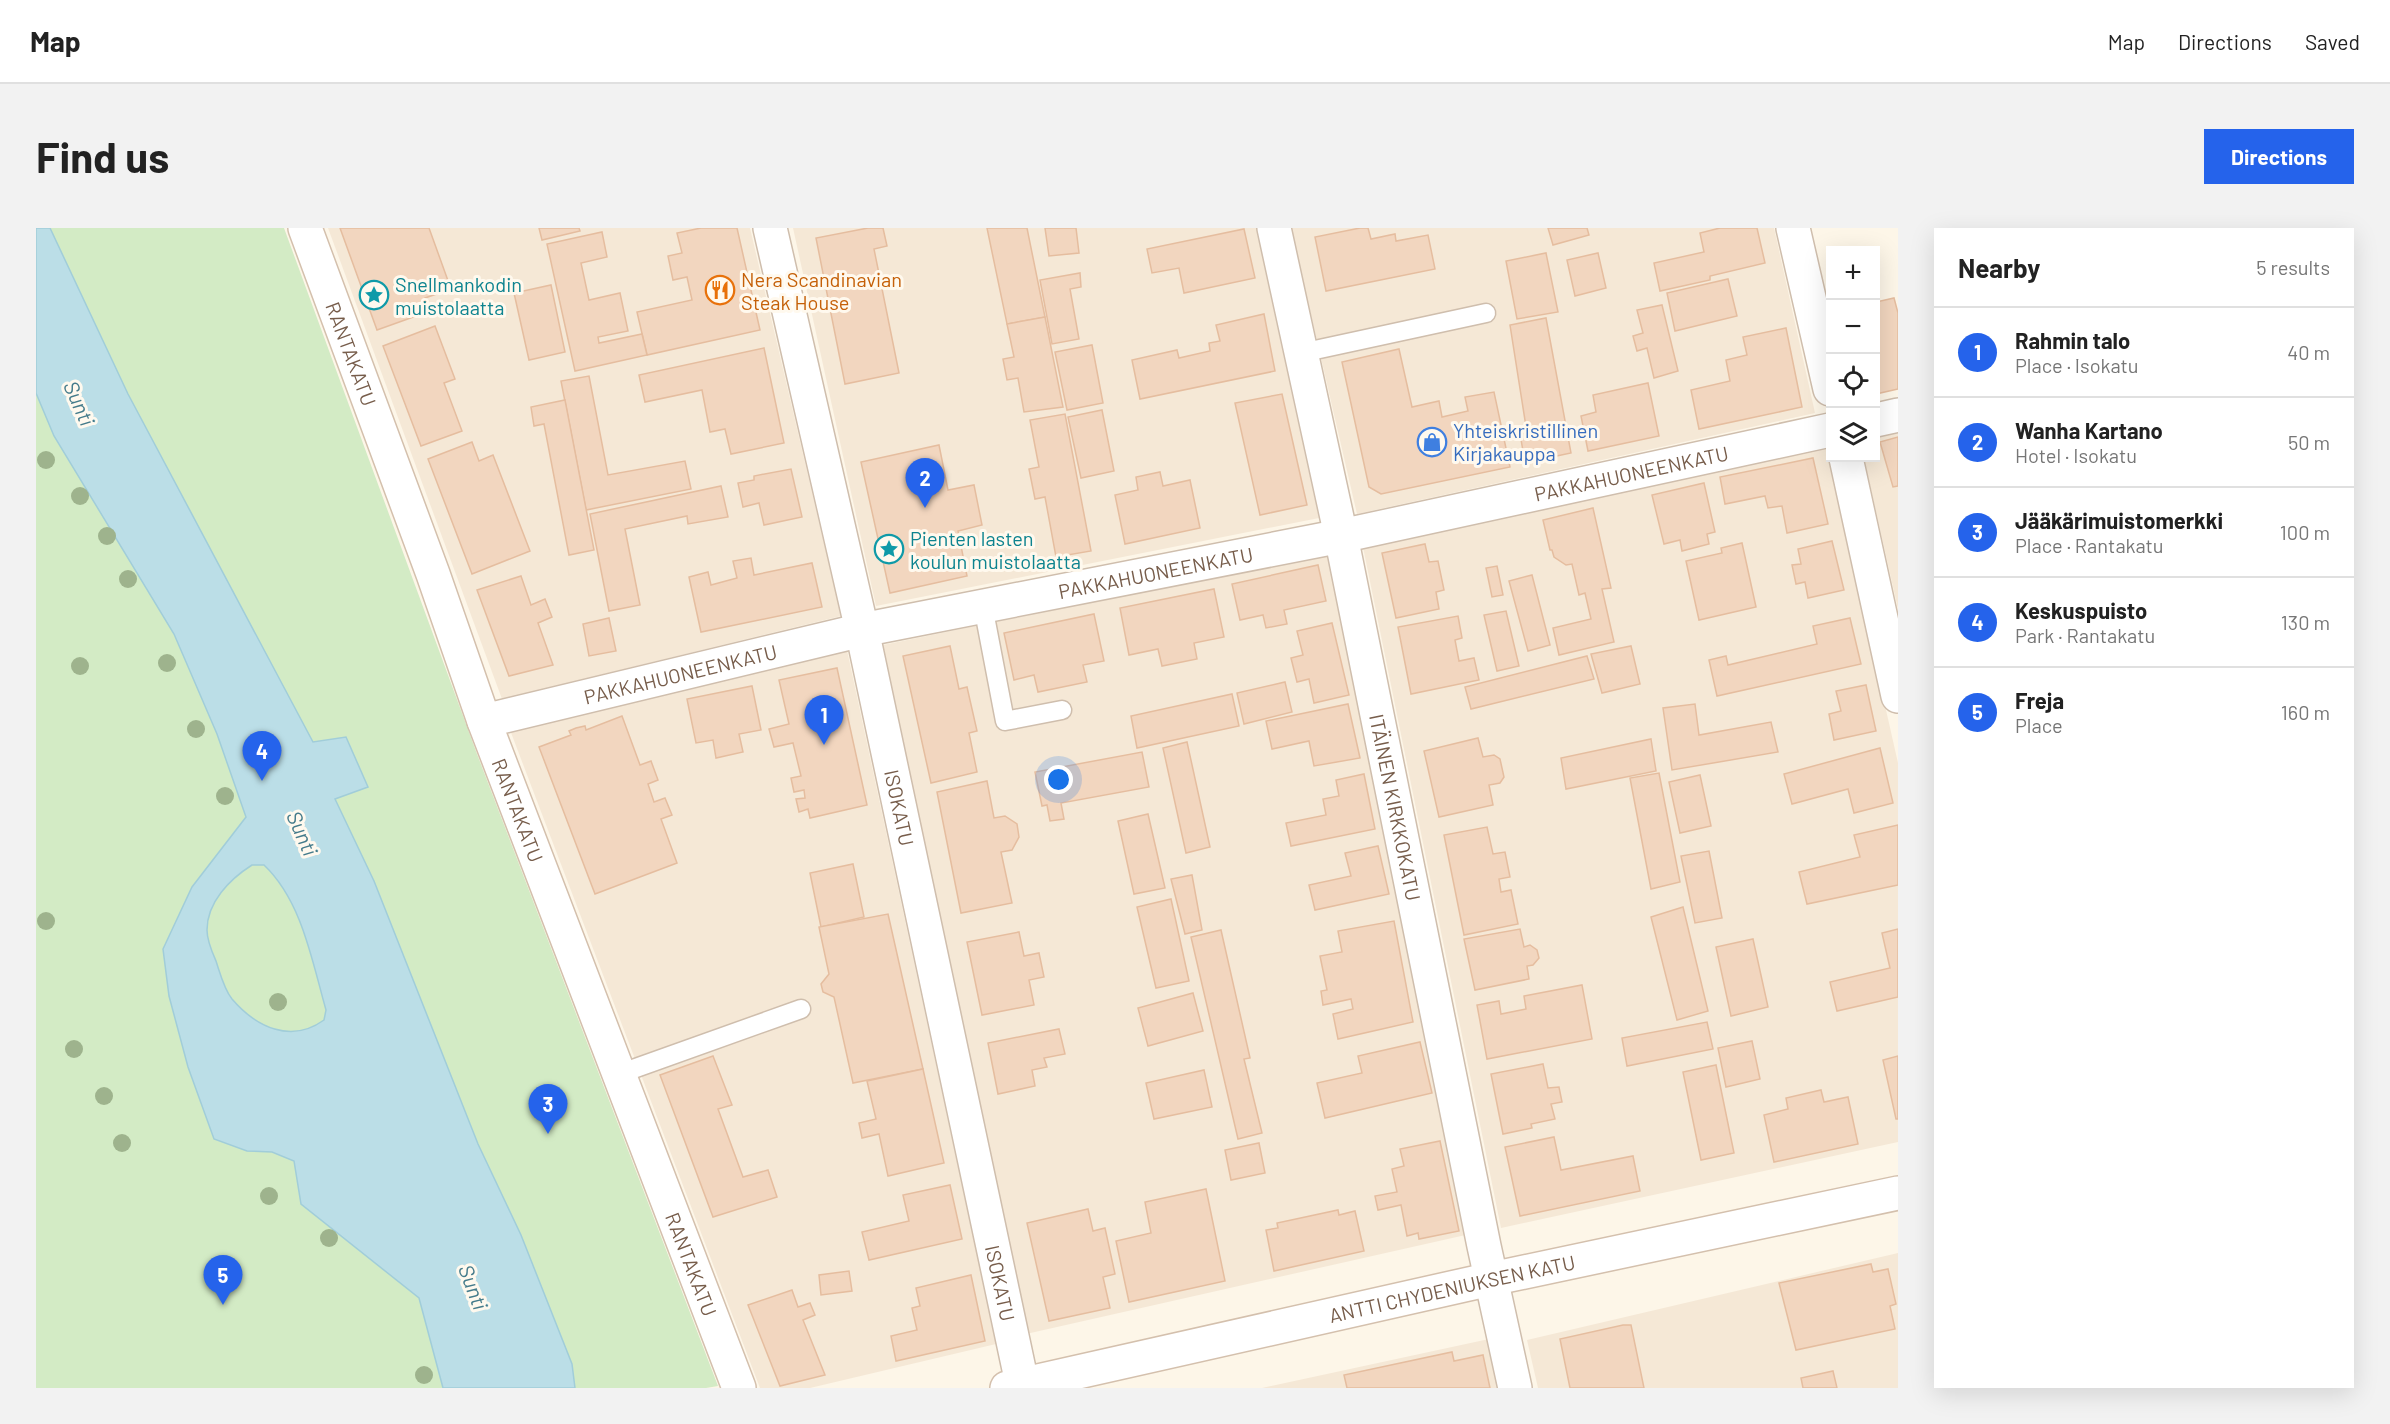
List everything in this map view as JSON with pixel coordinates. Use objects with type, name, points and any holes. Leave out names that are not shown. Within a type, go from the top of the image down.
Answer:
[{"type":"street","name":"RANTAKATU","points":[[305,228],[433,574],[484,721],[739,1388]]},
{"type":"street","name":"ISOKATU","points":[[770,228],[862,630],[1017,1387]]},
{"type":"street","name":"ITÄINEN KIRKKOKATU","points":[[1274,228],[1341,536],[1515,1388]]},
{"type":"street","points":[[1793,228],[1826,372]]},
{"type":"street","points":[[1880,419],[1898,415]]},
{"type":"street","name":"PAKKAHUONEENKATU","points":[[484,721],[862,630],[1341,536],[1826,431]]},
{"type":"street","points":[[1847,462],[1898,696]]},
{"type":"street","name":"ANTTI CHYDENIUKSEN KATU","points":[[1017,1387],[1491,1279],[1898,1193]]},
{"type":"lane","points":[[1301,353],[1486,313]]},
{"type":"lane","points":[[983,606],[1005,721],[1062,710]]},
{"type":"lane","points":[[619,1074],[801,1009]]},
{"type":"shaded area","points":[[328,228],[750,228],[841,616],[502,699]]},
{"type":"shaded area","points":[[793,228],[1256,228],[1319,518],[876,606]]},
{"type":"shaded area","points":[[1291,228],[1774,228],[1815,413],[1357,514]]},
{"type":"shaded area","points":[[1898,429],[1898,609],[1865,462],[1880,462],[1880,433]]},
{"type":"shaded area","points":[[1826,444],[1826,462],[1830,462],[1898,763],[1898,1142],[1501,1228],[1363,547]]},
{"type":"shaded area","points":[[1331,553],[1470,1234],[1026,1334],[883,645]]},
{"type":"shaded area","points":[[847,650],[996,1344],[810,1388],[760,1388],[510,730]]},
{"type":"shaded area","points":[[1898,1253],[1898,1388],[1538,1388],[1527,1340]]},
{"type":"shaded area","points":[[1489,1339],[1500,1388],[1262,1388]]},
{"type":"green space","points":[[36,228],[284,228],[477,754],[718,1386],[706,1388],[36,1388]]},
{"type":"water","name":"Sunti","points":[[36,228],[50,228],[128,394],[313,742],[346,737],[368,787],[335,799],[374,881],[478,1144],[521,1235],[572,1364],[575,1388],[443,1388],[419,1298],[301,1204],[294,1161],[272,1152],[247,1151],[214,1139],[188,1067],[169,996],[163,949],[192,887],[246,817],[217,734],[174,634],[54,436],[36,393]],"holes":[[[252,865],[264,865],[288,896],[297,914],[326,1010],[324,1020],[299,1031],[275,1029],[241,1009],[232,999],[222,981],[208,938],[208,920],[221,892]]]},
{"type":"building","points":[[340,228],[429,228],[451,289],[425,298],[430,311],[377,330]]},
{"type":"building","points":[[539,228],[579,228],[580,231],[542,240]]},
{"type":"building","name":"Nera Scandinavian Steak House","points":[[701,228],[737,228],[760,330],[647,355],[637,312],[692,300],[687,277],[673,280],[668,256],[682,253],[677,233]]},
{"type":"building","points":[[868,228],[883,228],[887,246],[874,249],[899,373],[845,384],[816,238]]},
{"type":"building","points":[[987,228],[1027,228],[1045,317],[1007,324]]},
{"type":"building","points":[[1045,228],[1076,228],[1079,253],[1049,256]]},
{"type":"building","points":[[1368,228],[1371,239],[1395,234],[1396,241],[1428,235],[1435,269],[1326,291],[1315,237]]},
{"type":"building","points":[[1548,228],[1587,228],[1589,235],[1553,245]]},
{"type":"building","points":[[1720,228],[1757,228],[1765,263],[1710,276],[1710,280],[1660,291],[1654,263],[1704,252],[1700,233]]},
{"type":"building","points":[[1244,229],[1255,278],[1184,293],[1179,268],[1152,273],[1147,249]]},
{"type":"building","points":[[602,232],[607,257],[581,263],[589,300],[620,293],[628,331],[598,337],[599,343],[642,334],[647,355],[575,371],[547,244]]},
{"type":"building","points":[[1546,253],[1558,312],[1517,319],[1506,261]]},
{"type":"building","points":[[1598,253],[1606,288],[1575,296],[1567,260]]},
{"type":"building","points":[[1080,273],[1081,287],[1070,289],[1079,339],[1052,344],[1040,280]]},
{"type":"building","points":[[1728,279],[1737,316],[1675,331],[1667,293]]},
{"type":"building","points":[[551,285],[565,352],[529,360],[514,293]]},
{"type":"building","points":[[1894,298],[1898,313],[1898,389],[1880,393],[1880,354],[1880,301]]},
{"type":"building","points":[[1662,305],[1678,371],[1654,378],[1647,348],[1637,351],[1633,336],[1643,333],[1637,310]]},
{"type":"building","points":[[1264,314],[1275,371],[1140,399],[1132,360],[1177,350],[1179,358],[1210,351],[1209,343],[1220,341],[1216,325]]},
{"type":"building","points":[[1045,317],[1063,407],[1024,412],[1018,378],[1007,380],[1003,359],[1014,357],[1007,324]]},
{"type":"building","points":[[1546,318],[1571,453],[1533,461],[1531,450],[1523,451],[1520,434],[1527,433],[1510,325]]},
{"type":"building","points":[[435,326],[455,379],[444,383],[462,431],[421,446],[383,346]]},
{"type":"building","points":[[1786,328],[1802,407],[1699,429],[1691,390],[1730,381],[1726,360],[1747,355],[1743,337]]},
{"type":"building","points":[[1092,345],[1103,403],[1067,410],[1055,352]]},
{"type":"building","points":[[764,348],[784,443],[731,454],[725,429],[710,432],[702,390],[645,402],[639,375]]},
{"type":"building","name":"Yhteiskristillinen Kirjakauppa","points":[[1399,349],[1412,407],[1439,401],[1442,417],[1468,411],[1465,397],[1494,392],[1510,467],[1381,494],[1369,487],[1342,362]]},
{"type":"building","points":[[589,376],[608,475],[685,461],[691,489],[586,510],[561,381]]},
{"type":"building","points":[[1648,383],[1659,436],[1588,451],[1581,416],[1596,412],[1593,395]]},
{"type":"building","points":[[1282,394],[1307,505],[1260,515],[1235,403]]},
{"type":"building","points":[[565,400],[594,550],[569,555],[544,424],[534,426],[531,407]]},
{"type":"building","points":[[1102,410],[1114,471],[1081,478],[1068,417]]},
{"type":"building","points":[[1065,414],[1091,551],[1056,557],[1045,497],[1035,499],[1029,469],[1039,467],[1030,420]]},
{"type":"building","points":[[1898,437],[1898,486],[1893,487],[1880,442]]},
{"type":"building","points":[[472,442],[479,461],[493,455],[530,551],[472,574],[428,459]]},
{"type":"building","points":[[939,445],[948,490],[974,485],[982,525],[958,531],[967,576],[890,593],[861,462]]},
{"type":"building","points":[[1813,458],[1828,524],[1787,533],[1782,506],[1768,508],[1765,496],[1725,504],[1720,477]]},
{"type":"building","points":[[791,469],[802,517],[764,525],[759,503],[743,507],[738,483],[754,480],[754,476]]},
{"type":"building","points":[[1160,472],[1163,486],[1190,480],[1200,528],[1125,544],[1115,495],[1138,490],[1136,477]]},
{"type":"building","points":[[1704,483],[1715,532],[1707,534],[1709,544],[1682,551],[1680,540],[1664,544],[1652,495]]},
{"type":"building","points":[[721,486],[728,517],[688,524],[687,516],[625,529],[640,605],[609,611],[590,514]]},
{"type":"building","points":[[1593,508],[1611,588],[1602,589],[1614,642],[1559,655],[1553,628],[1591,619],[1585,593],[1579,595],[1572,564],[1566,565],[1554,557],[1550,550],[1543,520]]},
{"type":"building","points":[[1832,541],[1844,590],[1808,598],[1805,582],[1796,584],[1792,565],[1801,564],[1798,549]]},
{"type":"building","points":[[1742,543],[1756,607],[1699,620],[1686,561],[1722,553],[1721,548]]},
{"type":"building","points":[[1425,544],[1429,562],[1438,561],[1444,590],[1436,592],[1439,609],[1396,618],[1382,553]]},
{"type":"building","points":[[751,558],[754,575],[812,563],[822,607],[701,632],[689,577],[708,572],[711,585],[737,578],[733,561]]},
{"type":"building","points":[[1318,565],[1326,601],[1284,610],[1287,624],[1266,628],[1263,615],[1240,620],[1232,584]]},
{"type":"building","points":[[1497,566],[1503,595],[1492,597],[1486,568]]},
{"type":"building","points":[[1532,575],[1550,645],[1528,651],[1509,581]]},
{"type":"building","points":[[521,576],[531,605],[545,599],[552,617],[538,623],[553,665],[509,676],[477,590]]},
{"type":"building","points":[[1214,589],[1224,637],[1194,643],[1197,659],[1162,666],[1158,649],[1129,655],[1120,608]]},
{"type":"building","points":[[1506,611],[1519,666],[1497,671],[1484,615]]},
{"type":"building","points":[[1094,614],[1104,661],[1083,665],[1087,682],[1038,692],[1034,675],[1014,680],[1004,633]]},
{"type":"building","points":[[1458,616],[1462,638],[1455,640],[1459,661],[1474,658],[1479,680],[1411,694],[1398,627]]},
{"type":"building","points":[[609,618],[616,651],[589,656],[583,624]]},
{"type":"building","points":[[1850,618],[1861,664],[1717,696],[1709,660],[1726,656],[1728,665],[1817,644],[1813,626]]},
{"type":"building","points":[[1332,623],[1349,695],[1314,703],[1309,679],[1297,682],[1291,658],[1303,655],[1297,631]]},
{"type":"building","points":[[950,646],[959,689],[967,687],[977,731],[969,733],[977,772],[931,783],[903,656]]},
{"type":"building","points":[[1631,646],[1640,684],[1602,693],[1591,654]]},
{"type":"building","points":[[1587,656],[1594,679],[1471,709],[1465,687]]},
{"type":"building","points":[[837,668],[867,805],[810,818],[808,809],[799,812],[796,799],[805,798],[804,790],[794,792],[791,778],[801,776],[793,743],[774,747],[769,729],[789,724],[779,680]]},
{"type":"building","points":[[1285,682],[1292,712],[1244,724],[1237,693]]},
{"type":"building","points":[[1866,685],[1876,731],[1834,740],[1829,714],[1841,711],[1836,691]]},
{"type":"building","points":[[752,686],[761,730],[739,734],[743,752],[716,758],[713,740],[696,743],[687,699]]},
{"type":"building","points":[[1232,694],[1239,726],[1137,748],[1131,716]]},
{"type":"building","points":[[1348,704],[1360,758],[1314,766],[1309,741],[1272,749],[1266,721]]},
{"type":"building","points":[[1695,704],[1699,735],[1771,722],[1778,752],[1672,770],[1663,708]]},
{"type":"building","points":[[622,716],[640,765],[651,761],[658,780],[648,784],[654,802],[665,798],[672,815],[661,819],[677,863],[595,894],[539,747],[571,735],[569,731],[576,728],[585,726],[586,730]]},
{"type":"building","points":[[1478,738],[1483,757],[1494,755],[1500,759],[1504,777],[1500,783],[1489,785],[1493,805],[1439,817],[1424,751]]},
{"type":"building","points":[[1651,739],[1656,771],[1566,789],[1561,758]]},
{"type":"building","points":[[1187,742],[1210,847],[1186,853],[1163,748]]},
{"type":"building","points":[[1880,748],[1893,803],[1854,813],[1848,789],[1792,804],[1784,774]]},
{"type":"building","points":[[1142,752],[1149,787],[1061,803],[1064,819],[1050,821],[1047,805],[1042,806],[1035,772]]},
{"type":"building","points":[[1659,773],[1680,882],[1651,889],[1630,778]]},
{"type":"building","points":[[1364,774],[1375,829],[1291,846],[1286,823],[1326,815],[1323,799],[1339,796],[1336,780]]},
{"type":"building","points":[[1700,775],[1711,826],[1680,833],[1669,782]]},
{"type":"building","points":[[987,781],[994,818],[1005,816],[1017,824],[1019,837],[1012,850],[1001,852],[1012,903],[961,913],[937,792]]},
{"type":"building","points":[[1148,814],[1165,888],[1134,894],[1118,821]]},
{"type":"building","points":[[1898,825],[1898,885],[1807,904],[1799,872],[1860,857],[1854,835]]},
{"type":"building","points":[[1487,827],[1493,854],[1505,852],[1510,877],[1499,879],[1501,892],[1511,890],[1518,924],[1464,935],[1444,835]]},
{"type":"building","points":[[1378,846],[1389,894],[1315,910],[1309,885],[1351,876],[1345,853]]},
{"type":"building","points":[[1709,851],[1722,918],[1695,923],[1681,856]]},
{"type":"building","points":[[853,864],[864,917],[821,927],[810,873]]},
{"type":"building","points":[[1192,875],[1202,930],[1185,934],[1171,879]]},
{"type":"building","points":[[1171,899],[1189,981],[1156,988],[1137,907]]},
{"type":"building","points":[[1683,907],[1708,1011],[1677,1020],[1651,917]]},
{"type":"building","points":[[888,914],[923,1069],[853,1083],[834,997],[823,992],[821,984],[829,974],[819,927]]},
{"type":"building","points":[[1394,921],[1413,1022],[1338,1039],[1333,1014],[1353,1009],[1351,999],[1323,1005],[1321,991],[1327,990],[1320,956],[1342,952],[1338,931]]},
{"type":"building","points":[[1520,929],[1524,947],[1530,945],[1537,950],[1539,958],[1533,965],[1527,966],[1529,979],[1475,990],[1464,939]]},
{"type":"building","points":[[1898,929],[1898,997],[1837,1011],[1830,982],[1890,968],[1882,933]]},
{"type":"building","points":[[1221,930],[1250,1058],[1244,1059],[1262,1133],[1238,1139],[1191,937]]},
{"type":"building","points":[[1019,932],[1024,956],[1039,953],[1044,977],[1029,980],[1034,1005],[982,1015],[967,942]]},
{"type":"building","points":[[1753,939],[1768,1007],[1731,1016],[1716,947]]},
{"type":"building","points":[[1582,985],[1592,1039],[1487,1059],[1477,1005],[1499,1001],[1501,1014],[1526,1009],[1524,996]]},
{"type":"building","points":[[1193,993],[1203,1031],[1148,1046],[1138,1008]]},
{"type":"building","points":[[1707,1022],[1713,1049],[1627,1066],[1622,1038]]},
{"type":"building","points":[[1059,1029],[1065,1054],[1044,1058],[1047,1067],[1032,1070],[1035,1086],[998,1094],[988,1043]]},
{"type":"building","points":[[1752,1041],[1760,1079],[1726,1087],[1718,1048]]},
{"type":"building","points":[[1420,1042],[1432,1093],[1325,1118],[1317,1083],[1362,1073],[1358,1056]]},
{"type":"building","points":[[713,1056],[732,1105],[718,1109],[743,1177],[768,1170],[777,1197],[713,1217],[660,1075]]},
{"type":"building","points":[[1898,1056],[1898,1119],[1896,1119],[1883,1060]]},
{"type":"building","points":[[1543,1064],[1548,1088],[1559,1087],[1562,1102],[1551,1104],[1555,1119],[1531,1124],[1532,1128],[1503,1134],[1491,1074]]},
{"type":"building","points":[[1716,1065],[1734,1153],[1701,1160],[1683,1072]]},
{"type":"building","points":[[923,1069],[944,1163],[888,1176],[879,1134],[862,1138],[859,1123],[876,1119],[867,1081]]},
{"type":"building","points":[[1204,1070],[1212,1107],[1154,1119],[1146,1083]]},
{"type":"building","points":[[1821,1090],[1824,1102],[1848,1097],[1858,1144],[1774,1162],[1764,1115],[1788,1109],[1786,1098]]},
{"type":"building","points":[[1554,1137],[1561,1170],[1633,1156],[1640,1191],[1520,1216],[1505,1147]]},
{"type":"building","points":[[1440,1141],[1459,1231],[1419,1239],[1418,1233],[1407,1236],[1401,1205],[1378,1210],[1375,1196],[1397,1192],[1392,1169],[1404,1166],[1400,1149]]},
{"type":"building","points":[[1259,1143],[1265,1173],[1231,1180],[1225,1150]]},
{"type":"building","points":[[950,1185],[962,1239],[869,1260],[862,1232],[909,1221],[903,1195]]},
{"type":"building","points":[[1206,1189],[1225,1281],[1129,1302],[1116,1241],[1151,1233],[1145,1202]]},
{"type":"building","points":[[1088,1209],[1093,1231],[1105,1228],[1115,1274],[1103,1277],[1110,1308],[1049,1321],[1027,1223]]},
{"type":"building","points":[[1338,1210],[1339,1215],[1355,1211],[1364,1251],[1274,1271],[1266,1230],[1278,1228],[1277,1223]]},
{"type":"building","points":[[1871,1264],[1873,1272],[1888,1269],[1896,1304],[1890,1306],[1895,1329],[1796,1350],[1779,1283]]},
{"type":"building","points":[[849,1271],[852,1291],[821,1295],[819,1275]]},
{"type":"building","points":[[971,1275],[985,1341],[896,1361],[891,1336],[917,1330],[912,1308],[920,1306],[916,1288]]},
{"type":"building","points":[[792,1290],[798,1307],[810,1303],[815,1315],[803,1320],[825,1375],[780,1386],[748,1305]]},
{"type":"building","points":[[1631,1325],[1644,1388],[1570,1388],[1560,1339]]},
{"type":"building","points":[[1452,1352],[1454,1361],[1483,1355],[1490,1388],[1347,1388],[1344,1375]]},
{"type":"building","points":[[1833,1371],[1837,1388],[1803,1388],[1801,1378]]},
{"type":"place","name":"Nera Scandinavian Steak House","points":[[720,290]]},
{"type":"place","name":"Snellmankodin muistolaatta","points":[[374,295]]},
{"type":"place","name":"Yhteiskristillinen Kirjakauppa","points":[[1432,442]]},
{"type":"place","name":"Wanha Kartano","points":[[925,508]]},
{"type":"place","name":"Pienten lasten koulun muistolaatta","points":[[889,549]]},
{"type":"place","name":"Rahmin talo","points":[[824,745]]},
{"type":"place","name":"Keskuspuisto","points":[[262,781]]},
{"type":"place","name":"Jääkärimuistomerkki","points":[[548,1134]]},
{"type":"place","name":"Freja","points":[[223,1305]]}]
